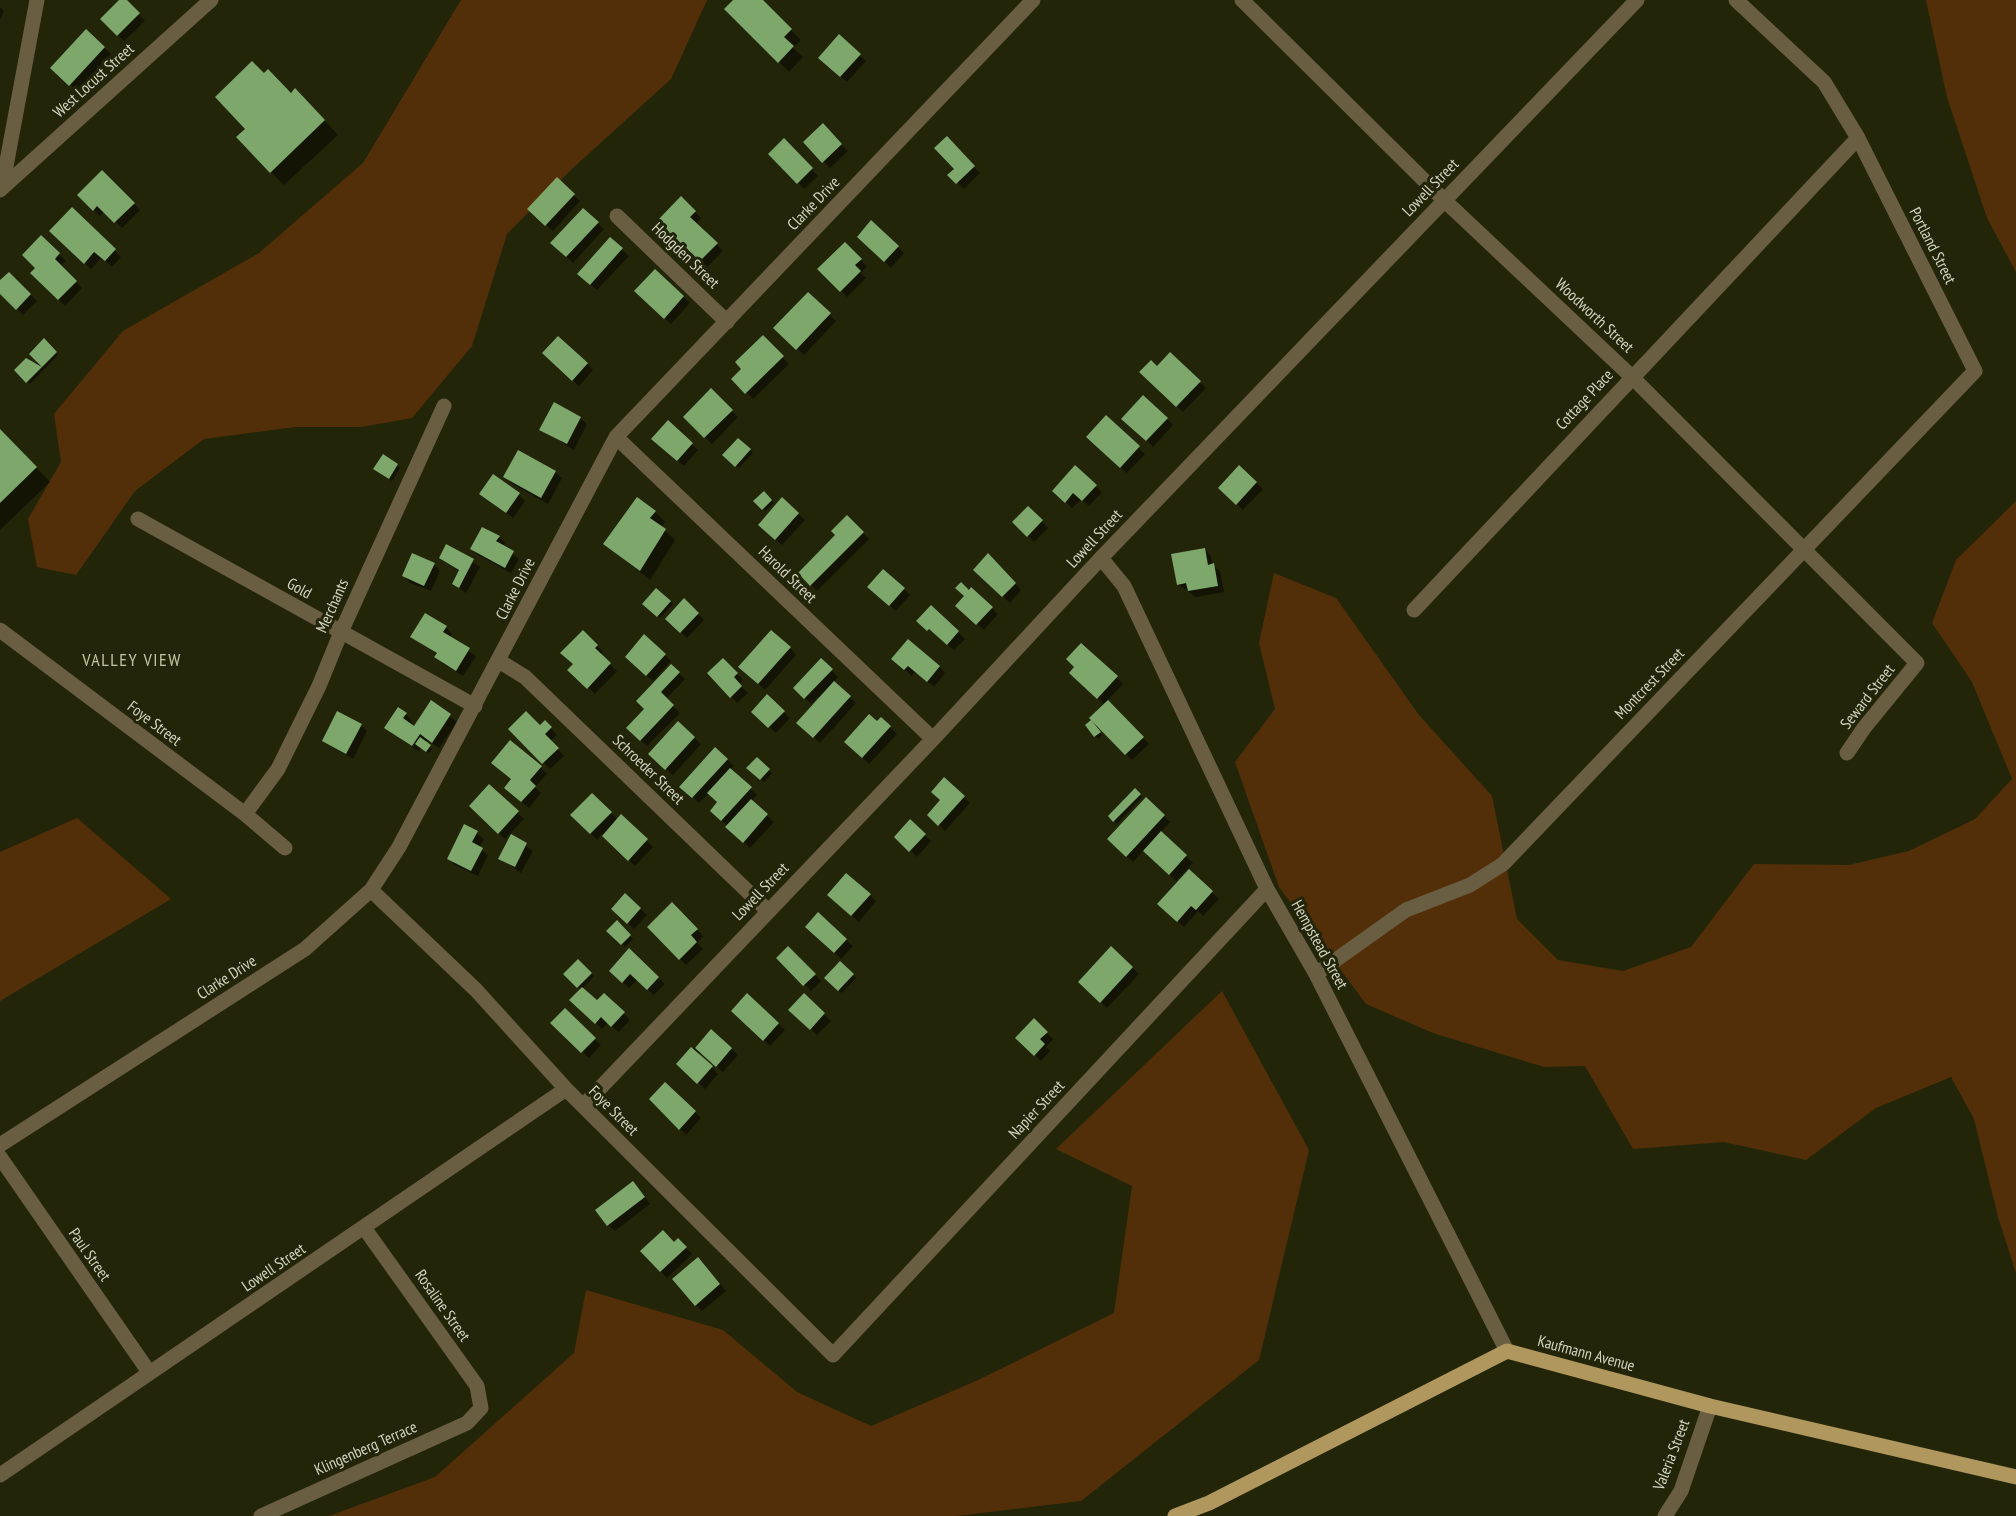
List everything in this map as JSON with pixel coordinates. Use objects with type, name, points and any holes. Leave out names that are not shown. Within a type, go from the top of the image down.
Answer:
[{"type":"main road","name":"Kaufmann Avenue","points":[[1507,1351],[1710,1406],[2016,1478]]},
{"type":"main road","points":[[1175,1516],[1209,1503],[1507,1351]]},
{"type":"street","points":[[1,189],[37,0]]},
{"type":"street","name":"West Locust Street","points":[[1,189],[211,0]]},
{"type":"street","name":"Clarke Drive","points":[[0,1145],[305,949],[371,890],[399,847],[499,662],[616,437],[1033,0]]},
{"type":"street","name":"Woodworth Street","points":[[1242,0],[1444,200],[1632,377],[1805,548],[1917,663]]},
{"type":"street","name":"Lowell Street","points":[[583,1106],[767,910],[933,739],[1101,558],[1637,0]]},
{"type":"street","name":"Portland Street","points":[[1736,0],[1824,82],[1858,138],[1975,371]]},
{"type":"street","name":"Cottage Place","points":[[1414,610],[1858,138]]},
{"type":"street","name":"Hodgden Street","points":[[617,216],[727,322]]},
{"type":"street","name":"Montcrest Street","points":[[1316,974],[1406,910],[1470,885],[1503,864],[1975,371]]},
{"type":"street","name":"Merchants","points":[[245,814],[278,769],[319,687],[340,632],[444,406]]},
{"type":"street","name":"Harold Street","points":[[616,437],[933,739]]},
{"type":"street","name":"Gold","points":[[138,519],[475,706]]},
{"type":"street","name":"Hempstead Street","points":[[1101,558],[1124,586],[1267,889],[1316,974],[1507,1351]]},
{"type":"street","name":"Foye Street","points":[[0,630],[245,814],[285,848]]},
{"type":"street","name":"Schroeder Street","points":[[499,662],[525,677],[767,910]]},
{"type":"street","name":"Seward Street","points":[[1847,753],[1864,728],[1917,663]]},
{"type":"street","name":"Napier Street","points":[[832,1354],[1267,889]]},
{"type":"street","name":"Foye Street","points":[[371,890],[476,990],[566,1089],[832,1354]]},
{"type":"street","name":"Lowell Street","points":[[0,1475],[566,1089]]},
{"type":"street","name":"Paul Street","points":[[0,1157],[149,1372]]},
{"type":"street","name":"Rosaline Street","points":[[365,1228],[477,1386],[481,1408]]},
{"type":"street","name":"Valeria Street","points":[[1665,1516],[1681,1491],[1710,1406]]},
{"type":"street","name":"Klingenberg Terrace","points":[[261,1516],[466,1423],[481,1408]]},
{"type":"shaded area","points":[[461,0],[707,0],[671,79],[573,168],[507,234],[472,346],[412,418],[361,427],[295,427],[204,439],[135,491],[76,575],[37,567],[28,519],[61,462],[54,414],[123,331],[259,253],[363,163]]},
{"type":"shaded area","points":[[1926,0],[2016,0],[2016,272],[1987,218],[1947,97]]},
{"type":"shaded area","points":[[2016,501],[2016,1273],[1998,1217],[1974,1119],[1951,1077],[1876,1108],[1806,1160],[1724,1142],[1633,1149],[1585,1066],[1544,1067],[1433,1033],[1366,1004],[1279,887],[1235,762],[1275,709],[1259,643],[1274,573],[1336,598],[1419,715],[1492,796],[1517,919],[1558,960],[1623,971],[1691,947],[1754,864],[1849,865],[1909,851],[1975,819],[2012,779],[1972,682],[1932,623],[1956,560]]},
{"type":"shaded area","points":[[77,818],[171,899],[0,1001],[0,852]]},
{"type":"shaded area","points":[[1222,991],[1309,1150],[1259,1360],[1081,1501],[956,1516],[329,1516],[435,1477],[574,1353],[586,1290],[723,1330],[797,1392],[871,1426],[976,1381],[1114,1313],[1132,1186],[1056,1149]]},
{"type":"building","points":[[119,0],[127,0],[140,13],[117,36],[100,19]]},
{"type":"building","points":[[733,0],[763,0],[792,29],[784,37],[794,46],[778,63],[724,9]]},
{"type":"building","points":[[86,29],[105,47],[69,86],[50,68]]},
{"type":"building","points":[[839,34],[861,54],[840,77],[818,58]]},
{"type":"building","points":[[252,61],[264,73],[268,69],[291,93],[295,88],[325,120],[270,173],[236,137],[245,129],[215,97]]},
{"type":"building","points":[[823,123],[842,144],[822,163],[803,142]]},
{"type":"building","points":[[947,136],[975,166],[956,184],[947,175],[954,169],[934,148]]},
{"type":"building","points":[[784,138],[813,168],[797,184],[768,154]]},
{"type":"building","points":[[102,170],[135,203],[114,223],[97,206],[93,211],[77,195]]},
{"type":"building","points":[[557,177],[575,194],[545,226],[527,209]]},
{"type":"building","points":[[681,196],[696,211],[690,217],[718,243],[700,261],[657,221]]},
{"type":"building","points":[[72,207],[116,249],[105,261],[94,252],[84,264],[49,231]]},
{"type":"building","points":[[583,208],[599,222],[566,257],[550,243]]},
{"type":"building","points":[[871,220],[899,246],[884,262],[857,237]]},
{"type":"building","points":[[41,235],[60,253],[55,259],[77,281],[58,300],[30,273],[35,268],[22,255]]},
{"type":"building","points":[[610,237],[623,248],[590,285],[577,274]]},
{"type":"building","points":[[845,242],[862,259],[855,265],[861,271],[840,292],[817,269]]},
{"type":"building","points":[[655,269],[684,296],[664,319],[634,291]]},
{"type":"building","points":[[9,272],[31,294],[16,310],[0,294],[0,280]]},
{"type":"building","points":[[808,292],[831,313],[796,350],[773,328]]},
{"type":"building","points":[[763,335],[784,356],[745,394],[731,379],[741,369],[735,362]]},
{"type":"building","points":[[558,336],[588,363],[572,381],[542,353]]},
{"type":"building","points":[[44,338],[57,352],[42,367],[29,354]]},
{"type":"building","points":[[1170,352],[1201,381],[1176,407],[1139,372],[1151,360],[1157,366]]},
{"type":"building","points":[[26,358],[42,367],[26,383],[14,370]]},
{"type":"building","points":[[711,388],[733,410],[704,438],[683,417]]},
{"type":"building","points":[[1143,395],[1168,418],[1146,441],[1121,419]]},
{"type":"building","points":[[554,402],[581,417],[567,444],[539,430]]},
{"type":"building","points":[[1106,415],[1140,446],[1120,468],[1086,437]]},
{"type":"building","points":[[668,420],[693,443],[677,461],[651,439]]},
{"type":"building","points":[[0,429],[37,467],[0,503]]},
{"type":"building","points":[[738,438],[751,449],[735,467],[722,455]]},
{"type":"building","points":[[518,450],[556,471],[541,498],[503,477]]},
{"type":"building","points":[[383,454],[398,464],[389,479],[373,469]]},
{"type":"building","points":[[1075,465],[1097,485],[1082,501],[1073,493],[1065,503],[1052,491]]},
{"type":"building","points":[[1239,465],[1257,482],[1236,505],[1218,488]]},
{"type":"building","points":[[493,474],[520,493],[506,513],[479,494]]},
{"type":"building","points":[[764,491],[772,500],[762,510],[753,501]]},
{"type":"building","points":[[637,497],[656,511],[650,518],[666,529],[640,571],[603,544]]},
{"type":"building","points":[[782,497],[799,513],[775,540],[758,525]]},
{"type":"building","points":[[1028,506],[1043,520],[1027,537],[1012,522]]},
{"type":"building","points":[[847,515],[864,532],[810,586],[798,573],[835,535],[831,531]]},
{"type":"building","points":[[482,527],[500,536],[496,541],[514,551],[505,568],[470,549]]},
{"type":"building","points":[[446,544],[474,559],[459,588],[452,584],[459,570],[439,558]]},
{"type":"building","points":[[1205,548],[1208,565],[1214,563],[1218,586],[1188,591],[1186,583],[1177,585],[1171,554]]},
{"type":"building","points":[[412,553],[435,563],[424,586],[402,576]]},
{"type":"building","points":[[988,553],[1016,583],[1002,597],[973,570]]},
{"type":"building","points":[[883,569],[905,588],[889,606],[867,587]]},
{"type":"building","points":[[961,582],[969,590],[971,587],[993,607],[976,625],[955,606],[964,596],[955,588]]},
{"type":"building","points":[[656,588],[671,601],[657,617],[642,604]]},
{"type":"building","points":[[684,598],[699,613],[680,633],[665,619]]},
{"type":"building","points":[[931,605],[959,631],[947,645],[916,621]]},
{"type":"building","points":[[425,613],[447,626],[443,632],[470,648],[456,671],[434,657],[437,653],[410,637]]},
{"type":"building","points":[[583,630],[598,645],[595,648],[611,663],[587,689],[567,670],[573,664],[560,653]]},
{"type":"building","points":[[771,630],[791,647],[758,684],[738,667]]},
{"type":"building","points":[[644,634],[666,654],[646,676],[625,657]]},
{"type":"building","points":[[908,639],[940,666],[927,682],[908,666],[904,670],[891,659]]},
{"type":"building","points":[[1081,643],[1118,676],[1097,699],[1069,673],[1074,667],[1066,659]]},
{"type":"building","points":[[723,658],[738,673],[734,677],[742,686],[730,698],[707,673]]},
{"type":"building","points":[[821,658],[833,669],[804,699],[793,688]]},
{"type":"building","points":[[671,664],[680,672],[661,692],[674,705],[640,741],[626,728],[644,709],[636,701]]},
{"type":"building","points":[[834,681],[851,696],[813,738],[796,723]]},
{"type":"building","points":[[767,694],[785,711],[768,728],[751,712]]},
{"type":"building","points":[[431,700],[451,714],[432,743],[420,734],[412,746],[384,728],[398,707],[407,713],[403,718],[414,726]]},
{"type":"building","points":[[1108,700],[1144,737],[1125,755],[1089,718]]},
{"type":"building","points":[[337,711],[362,724],[346,754],[322,741]]},
{"type":"building","points":[[526,711],[540,725],[545,720],[552,727],[545,734],[559,748],[542,764],[508,729]]},
{"type":"building","points":[[869,714],[877,721],[881,717],[891,726],[862,758],[844,742]]},
{"type":"building","points":[[1091,720],[1101,732],[1094,737],[1085,725]]},
{"type":"building","points":[[678,721],[695,737],[665,770],[648,754]]},
{"type":"building","points":[[420,737],[431,745],[426,752],[415,744]]},
{"type":"building","points":[[510,740],[542,766],[530,780],[536,786],[521,802],[504,788],[511,779],[491,763]]},
{"type":"building","points":[[715,747],[728,759],[692,798],[679,787]]},
{"type":"building","points":[[757,757],[770,769],[760,780],[746,768]]},
{"type":"building","points":[[730,768],[752,787],[721,821],[710,811],[717,802],[707,793]]},
{"type":"building","points":[[944,777],[965,796],[938,826],[927,815],[940,800],[931,792]]},
{"type":"building","points":[[489,784],[519,811],[498,834],[469,806]]},
{"type":"building","points":[[1135,788],[1141,794],[1113,822],[1108,816]]},
{"type":"building","points":[[592,793],[612,812],[590,834],[570,815]]},
{"type":"building","points":[[1146,797],[1165,815],[1126,857],[1107,839]]},
{"type":"building","points":[[751,799],[768,814],[743,843],[725,827]]},
{"type":"building","points":[[621,814],[648,839],[628,861],[602,836]]},
{"type":"building","points":[[910,819],[926,834],[909,852],[894,837]]},
{"type":"building","points":[[464,824],[478,831],[472,842],[483,848],[471,871],[447,859]]},
{"type":"building","points":[[1161,831],[1187,855],[1169,875],[1143,851]]},
{"type":"building","points":[[511,834],[527,843],[515,867],[498,859]]},
{"type":"building","points":[[1189,869],[1213,891],[1196,910],[1191,906],[1177,922],[1157,904]]},
{"type":"building","points":[[846,873],[871,894],[851,916],[827,895]]},
{"type":"building","points":[[625,893],[641,908],[627,924],[611,909]]},
{"type":"building","points":[[672,902],[698,929],[691,935],[697,942],[679,960],[647,927]]},
{"type":"building","points":[[818,912],[847,939],[834,953],[805,927]]},
{"type":"building","points":[[617,920],[631,935],[621,945],[606,931]]},
{"type":"building","points":[[788,946],[816,974],[803,986],[776,958]]},
{"type":"building","points":[[1111,946],[1133,967],[1100,1003],[1078,982]]},
{"type":"building","points":[[629,948],[659,977],[647,990],[630,974],[622,983],[609,971]]},
{"type":"building","points":[[578,959],[592,973],[577,988],[563,974]]},
{"type":"building","points":[[840,961],[854,974],[838,991],[824,978]]},
{"type":"building","points":[[582,987],[597,1000],[604,993],[625,1012],[611,1027],[601,1017],[595,1024],[569,1000]]},
{"type":"building","points":[[747,993],[779,1023],[763,1041],[731,1011]]},
{"type":"building","points":[[804,993],[825,1013],[810,1030],[788,1010]]},
{"type":"building","points":[[565,1008],[596,1038],[581,1053],[550,1023]]},
{"type":"building","points":[[1034,1018],[1048,1032],[1040,1039],[1045,1044],[1034,1056],[1015,1038]]},
{"type":"building","points":[[711,1029],[732,1048],[716,1067],[695,1048]]},
{"type":"building","points":[[691,1047],[713,1066],[697,1084],[676,1064]]},
{"type":"building","points":[[665,1082],[696,1111],[679,1130],[649,1099]]},
{"type":"building","points":[[633,1181],[645,1197],[607,1226],[595,1210]]},
{"type":"building","points":[[663,1230],[674,1242],[678,1238],[687,1247],[660,1272],[640,1251]]},
{"type":"building","points":[[698,1257],[720,1284],[695,1306],[672,1279]]},
{"type":"district","name":"VALLEY VIEW","points":[[132,661]]}]
